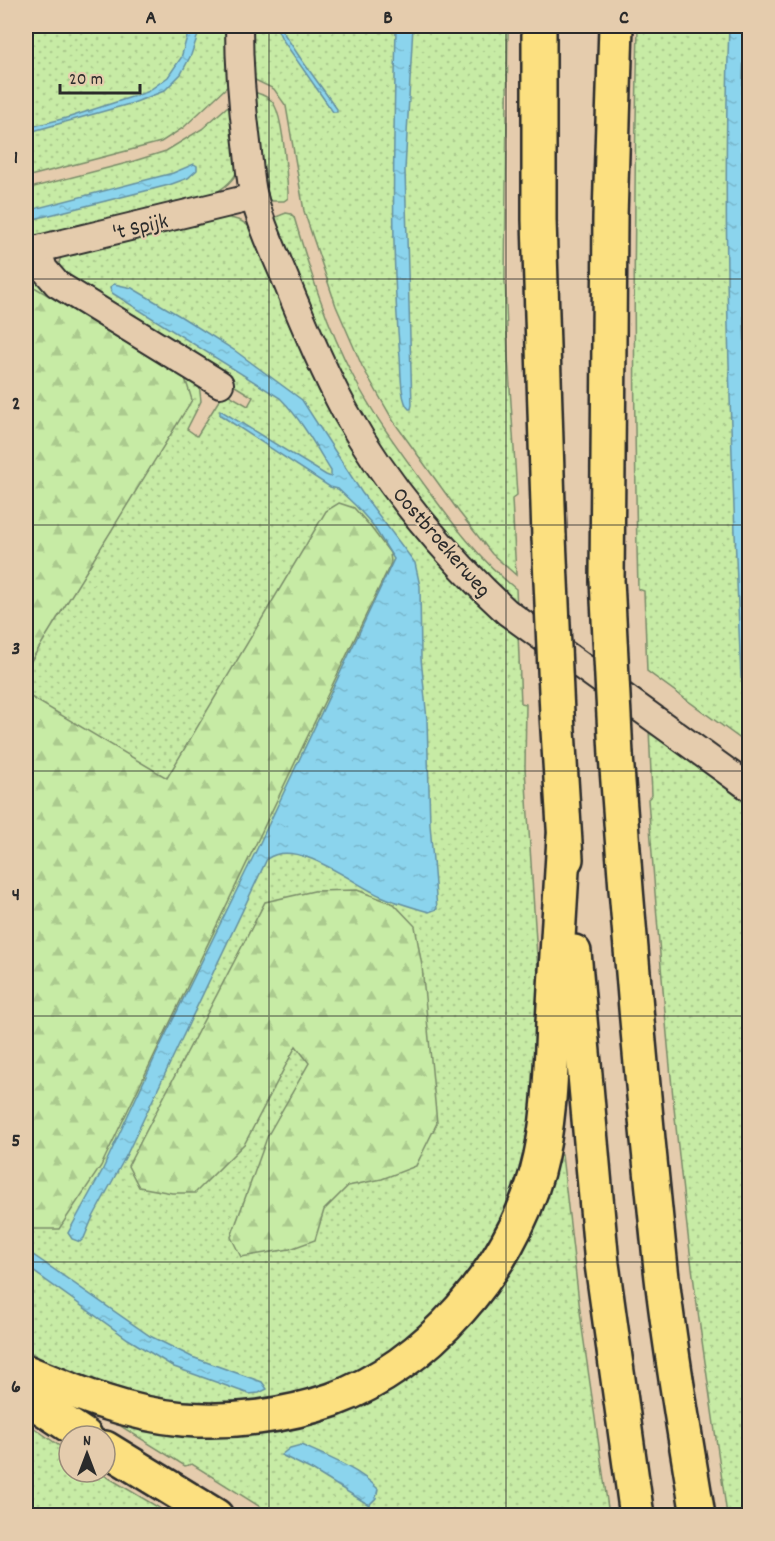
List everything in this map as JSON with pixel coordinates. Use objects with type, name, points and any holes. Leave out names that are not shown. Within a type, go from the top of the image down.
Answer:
[{"type":"highway","points":[[539,26],[539,220],[549,537],[564,837],[602,1264],[637,1515]]},
{"type":"highway","points":[[616,26],[610,217],[608,580],[616,755],[627,917],[662,1270],[681,1413],[698,1515]]},
{"type":"highway","points":[[26,1372],[121,1408],[185,1419],[233,1419],[288,1412],[333,1400],[368,1383],[408,1358],[439,1331],[488,1275],[507,1245],[537,1171],[550,1089],[564,837]]},
{"type":"highway","points":[[26,1396],[67,1424]]},
{"type":"highway","points":[[117,1455],[216,1515]]},
{"type":"street","name":"Oostbroekerweg","points":[[239,26],[241,88],[254,197],[296,306],[345,411],[388,478],[452,557],[507,612],[750,788]]},
{"type":"street","name":"'t Spijk","points":[[31,250],[254,197]]},
{"type":"street","points":[[31,250],[57,284],[220,384]]},
{"type":"green space","points":[[26,26],[227,26],[228,86],[183,128],[161,142],[26,177]]},
{"type":"green space","points":[[250,26],[508,26],[505,280],[517,495],[512,499],[516,575],[492,554],[459,512],[394,422],[362,366],[336,306],[304,211],[286,106],[274,89],[253,79]]},
{"type":"green space","points":[[638,26],[749,26],[749,745],[647,671],[644,591],[638,589],[634,378]]},
{"type":"green space","points":[[254,92],[270,99],[280,122],[288,192],[288,198],[284,201],[269,199],[253,114]]},
{"type":"green space","points":[[231,106],[239,164],[236,173],[219,191],[211,195],[26,241],[26,189],[166,151],[202,129]]},
{"type":"green space","points":[[286,213],[294,217],[327,318],[361,390],[378,419],[457,528],[479,554],[516,589],[517,608],[462,552],[428,511],[363,419],[323,340],[276,221],[276,217]]},
{"type":"green space","points":[[224,216],[241,221],[252,228],[302,349],[518,634],[521,703],[526,704],[525,768],[540,1004],[532,1138],[495,1246],[419,1337],[321,1392],[204,1409],[104,1388],[54,1366],[26,1350],[26,273],[141,341],[199,384],[201,401],[187,429],[197,436],[223,394],[226,393],[248,406],[253,397],[141,328],[59,270],[59,263],[62,254]]},
{"type":"green space","points":[[26,287],[36,288],[185,378],[192,400],[26,669]]},
{"type":"green space","points":[[339,503],[354,508],[369,525],[390,553],[391,563],[101,1166],[59,1229],[26,1229],[26,694],[167,778],[326,511]]},
{"type":"green space","points":[[649,729],[749,801],[749,1515],[727,1515],[691,1260],[672,1088],[657,914],[648,799],[652,795]]},
{"type":"green space","points":[[357,890],[394,904],[415,926],[422,966],[437,1123],[416,1166],[382,1179],[348,1186],[324,1210],[315,1240],[290,1249],[241,1257],[231,1237],[268,1135],[309,1063],[296,1046],[245,1143],[195,1193],[172,1193],[139,1187],[128,1166],[265,902],[314,891]]},
{"type":"green space","points":[[553,1155],[562,1155],[582,1328],[609,1515],[273,1515],[192,1464],[185,1466],[122,1427],[118,1422],[400,1383],[447,1348],[485,1308],[500,1287],[525,1243]]},
{"type":"green space","points":[[26,1422],[57,1444],[57,1484],[117,1483],[171,1515],[26,1515]]},
{"type":"water","points":[[190,26],[201,26],[191,55],[181,74],[164,91],[133,103],[26,133],[26,128],[70,117],[147,92],[168,77],[181,58]]},
{"type":"water","points":[[276,26],[279,26],[337,112],[333,112],[282,39]]},
{"type":"water","points":[[396,26],[413,26],[405,170],[411,409],[406,405],[402,384],[395,274]]},
{"type":"water","points":[[729,26],[745,26],[742,103],[742,269],[750,488],[749,686],[745,685],[741,677],[729,352],[726,189]]},
{"type":"water","points":[[194,164],[197,170],[188,178],[169,185],[26,221],[26,211],[173,173]]},
{"type":"water","points":[[114,284],[132,288],[180,316],[234,350],[302,400],[362,493],[415,563],[420,586],[421,658],[427,720],[430,824],[437,909],[429,912],[399,903],[308,858],[293,854],[279,854],[267,859],[127,1154],[80,1242],[72,1239],[68,1233],[102,1171],[394,559],[372,524],[338,489],[330,487],[220,415],[220,410],[331,477],[331,471],[307,433],[280,398],[112,293],[110,287]]},
{"type":"water","points":[[26,1250],[150,1336],[192,1357],[262,1382],[267,1389],[249,1394],[174,1367],[128,1339],[26,1266]]},
{"type":"water","points":[[301,1445],[342,1464],[371,1482],[378,1489],[376,1498],[369,1505],[312,1470],[281,1455],[290,1448]]}]
